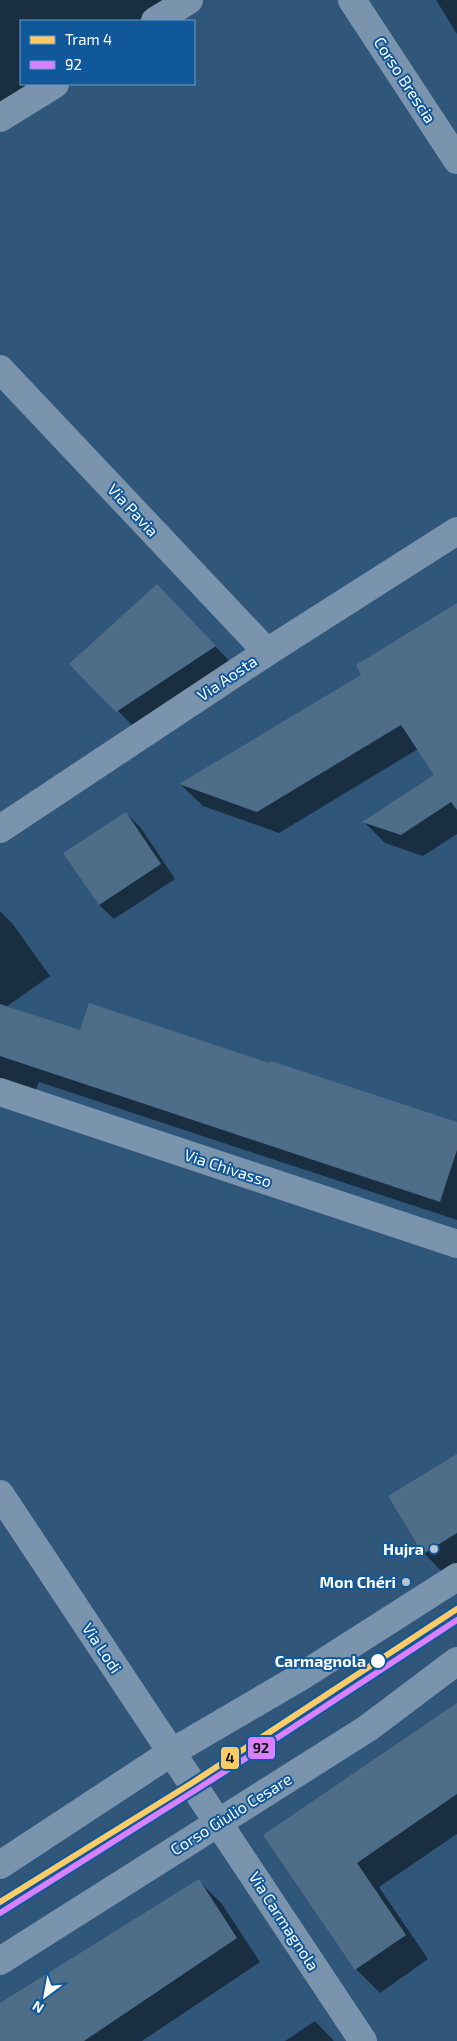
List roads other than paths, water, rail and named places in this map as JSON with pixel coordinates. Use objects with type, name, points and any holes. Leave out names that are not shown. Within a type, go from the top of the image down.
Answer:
[{"type":"street","points":[[157,20],[189,0]]},
{"type":"street","name":"Corso Brescia","points":[[352,0],[457,160]]},
{"type":"street","points":[[0,118],[53,85]]},
{"type":"street","name":"Via Pavia","points":[[0,369],[267,652]]},
{"type":"street","name":"Via Aosta","points":[[0,829],[267,652],[457,531]]},
{"type":"street","name":"Via Chivasso","points":[[0,1092],[457,1244]]},
{"type":"street","name":"Via Lodi","points":[[2,1500],[212,1812]]},
{"type":"street","points":[[0,1865],[172,1752],[302,1676],[457,1577]]},
{"type":"street","name":"Corso Giulio Cesare","points":[[0,1961],[212,1812],[368,1728],[457,1661]]},
{"type":"street","name":"Via Carmagnola","points":[[212,1812],[363,2041]]},
{"type":"tram line","name":"4","points":[[0,1902],[192,1783],[457,1609]]},
{"type":"place","name":"Hujra","points":[[434,1549]]},
{"type":"place","name":"Mon Chéri","points":[[406,1582]]},
{"type":"place","name":"Carmagnola","points":[[378,1661]]}]
